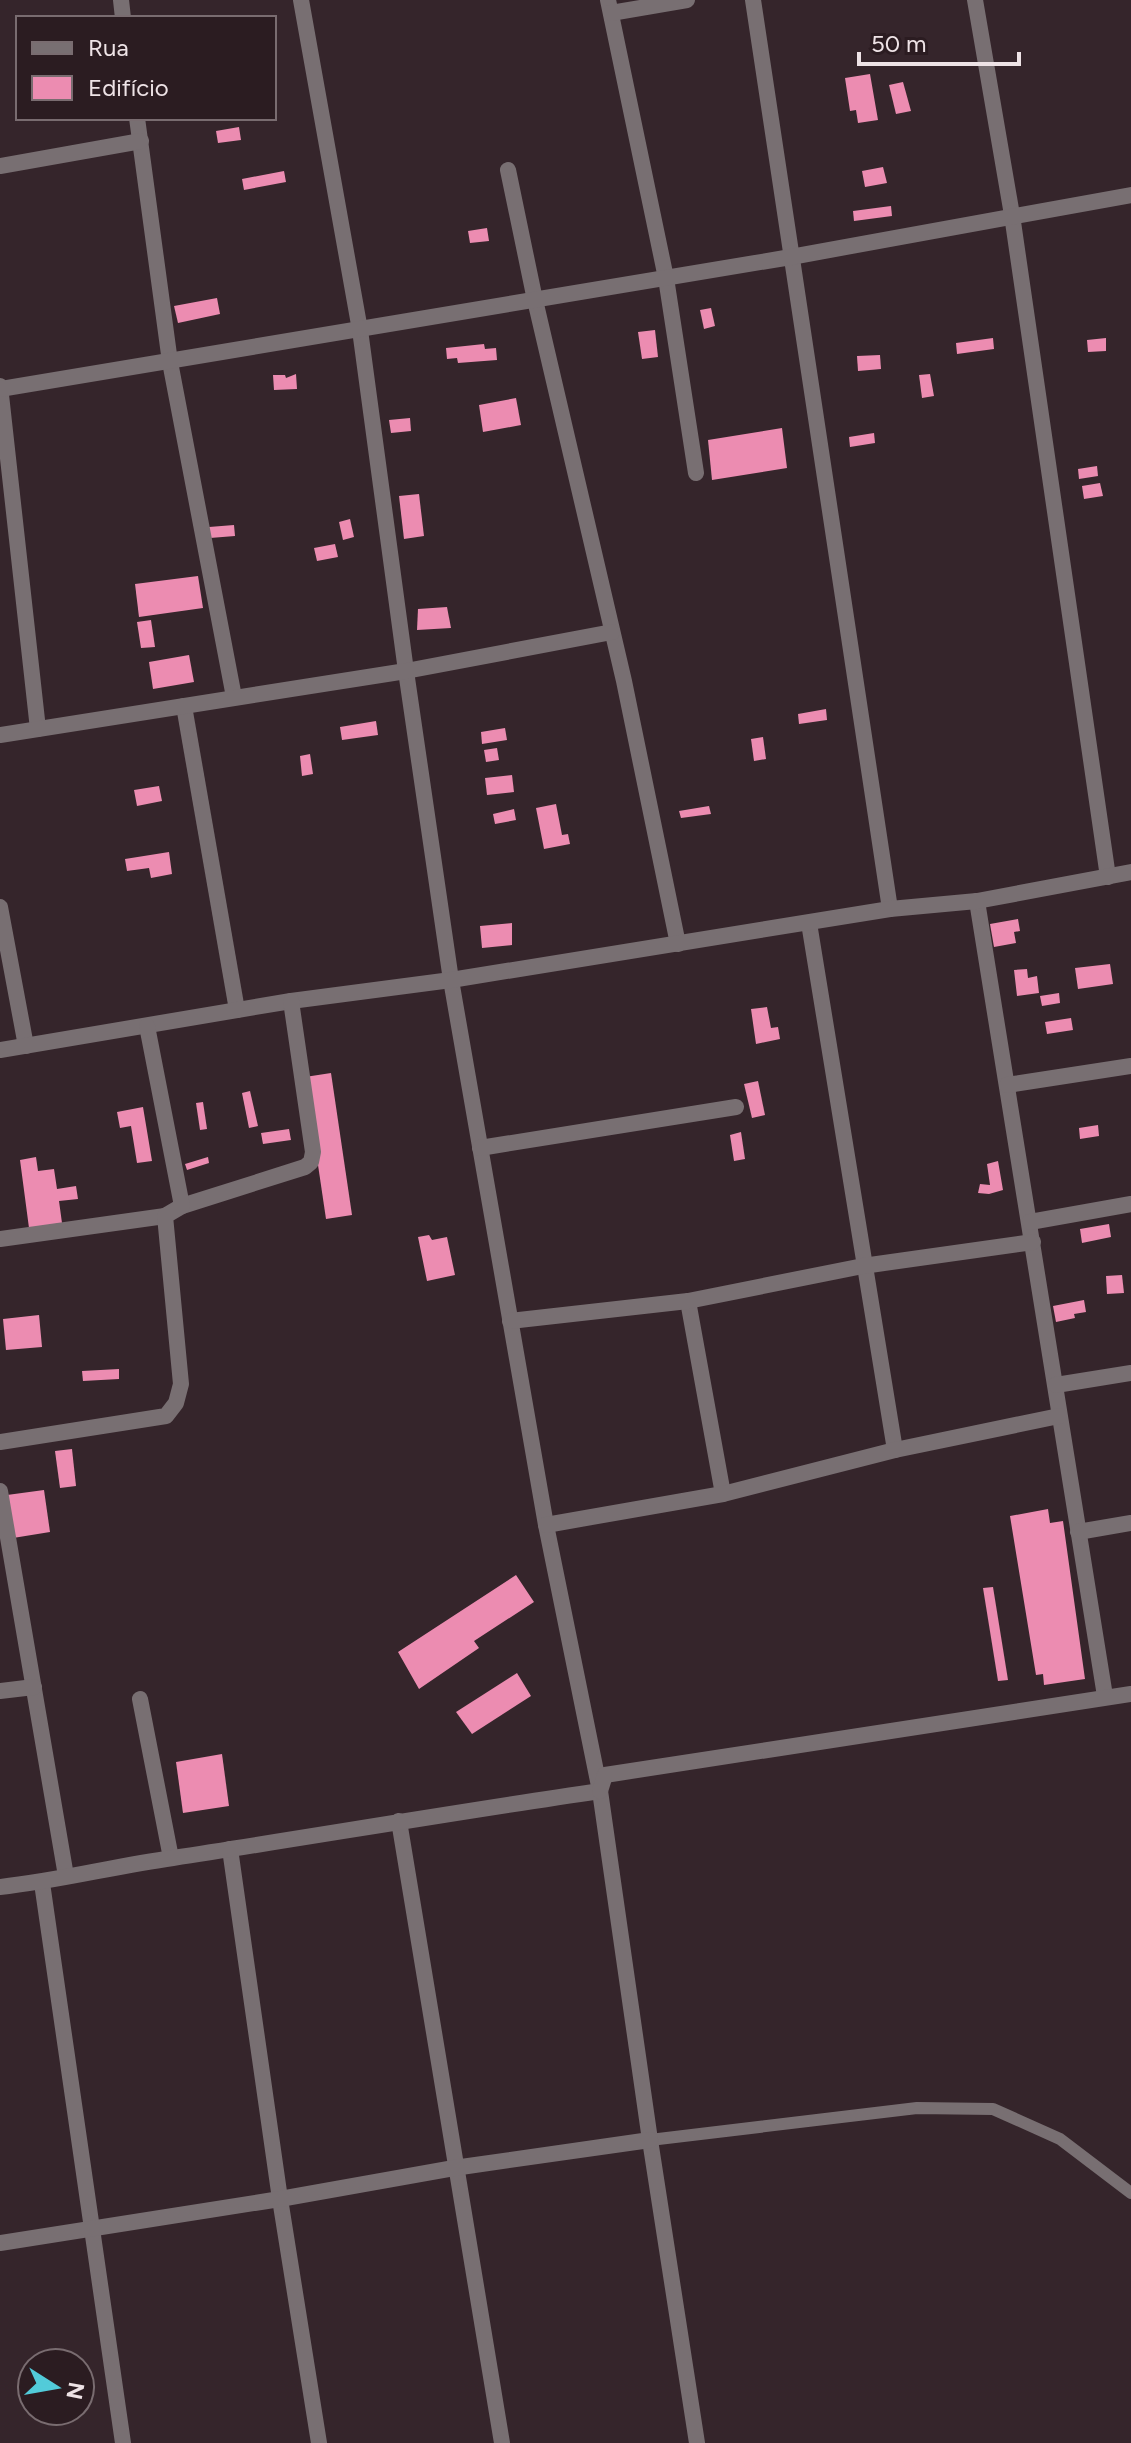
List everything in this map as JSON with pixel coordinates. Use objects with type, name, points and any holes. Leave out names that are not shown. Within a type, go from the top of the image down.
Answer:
[{"type":"street","points":[[301,0],[360,330],[451,980],[546,1525],[600,1791],[697,2443]]},
{"type":"street","points":[[687,0],[610,7],[666,278],[696,473]]},
{"type":"street","points":[[753,0],[890,909]]},
{"type":"street","points":[[975,0],[1012,215],[1108,877]]},
{"type":"street","points":[[137,120],[170,362],[234,697]]},
{"type":"street","points":[[0,166],[141,141]]},
{"type":"street","points":[[508,170],[612,632],[678,944]]},
{"type":"street","points":[[38,729],[0,388],[791,257],[1131,195]]},
{"type":"street","points":[[0,735],[406,671],[612,632]]},
{"type":"street","points":[[184,706],[237,1010]]},
{"type":"street","points":[[0,1050],[291,1001],[451,980],[890,909],[977,901],[1131,872]]},
{"type":"street","points":[[977,901],[1105,1696]]},
{"type":"street","points":[[0,907],[26,1046]]},
{"type":"street","points":[[809,923],[895,1450]]},
{"type":"street","points":[[0,1239],[165,1216],[182,1206],[305,1167],[311,1162],[313,1152],[291,1001]]},
{"type":"street","points":[[147,1026],[182,1206]]},
{"type":"street","points":[[1007,1085],[1131,1066]]},
{"type":"street","points":[[480,1148],[736,1107]]},
{"type":"street","points":[[1030,1222],[1131,1204]]},
{"type":"street","points":[[0,1442],[166,1416],[176,1403],[181,1384],[165,1216]]},
{"type":"street","points":[[510,1321],[688,1301],[863,1266],[1033,1242]]},
{"type":"street","points":[[688,1301],[723,1494]]},
{"type":"street","points":[[1056,1385],[1131,1373]]},
{"type":"street","points":[[546,1525],[723,1494],[895,1450],[1059,1416]]},
{"type":"street","points":[[0,1491],[4,1551],[34,1687],[66,1876]]},
{"type":"street","points":[[1078,1532],[1131,1523]]},
{"type":"street","points":[[0,1691],[34,1687]]},
{"type":"street","points":[[600,1791],[605,1775],[1131,1694]]},
{"type":"street","points":[[140,1699],[171,1858]]},
{"type":"street","points":[[0,1887],[42,1883],[171,1858],[600,1791]]},
{"type":"street","points":[[399,1821],[454,2168],[502,2443]]},
{"type":"street","points":[[230,1849],[280,2199],[319,2443]]},
{"type":"street","points":[[42,1883],[123,2443]]},
{"type":"street","points":[[0,2243],[454,2168],[650,2140]]},
{"type":"lane","points":[[650,2140],[917,2108],[993,2109],[1060,2139],[1131,2192]]},
{"type":"building","points":[[870,74],[878,120],[858,123],[856,110],[850,111],[845,78]]},
{"type":"building","points":[[903,82],[911,111],[896,114],[889,85]]},
{"type":"building","points":[[239,127],[241,140],[218,143],[216,131]]},
{"type":"building","points":[[883,167],[887,183],[865,187],[862,171]]},
{"type":"building","points":[[284,171],[286,182],[244,190],[242,179]]},
{"type":"building","points":[[891,206],[892,216],[854,221],[853,211]]},
{"type":"building","points":[[487,228],[489,241],[470,243],[468,231]]},
{"type":"building","points":[[217,298],[220,314],[178,323],[174,306]]},
{"type":"building","points":[[711,308],[715,326],[704,329],[700,310]]},
{"type":"building","points":[[655,330],[658,357],[642,359],[638,332]]},
{"type":"building","points":[[993,338],[994,349],[957,354],[956,343]]},
{"type":"building","points":[[1106,338],[1106,351],[1088,352],[1087,340]]},
{"type":"building","points":[[484,344],[485,349],[496,348],[497,360],[458,363],[457,358],[447,359],[446,348]]},
{"type":"building","points":[[880,355],[881,369],[858,371],[857,356]]},
{"type":"building","points":[[296,374],[297,389],[274,390],[273,375],[285,375],[286,378]]},
{"type":"building","points":[[930,374],[934,396],[922,398],[919,375]]},
{"type":"building","points":[[516,398],[521,425],[483,432],[479,405]]},
{"type":"building","points":[[410,418],[411,431],[391,433],[389,420]]},
{"type":"building","points":[[782,428],[787,468],[712,480],[708,440]]},
{"type":"building","points":[[874,433],[875,443],[850,447],[849,437]]},
{"type":"building","points":[[1097,466],[1098,476],[1079,479],[1078,469]]},
{"type":"building","points":[[1100,483],[1103,496],[1084,499],[1082,486]]},
{"type":"building","points":[[419,494],[424,536],[404,539],[399,496]]},
{"type":"building","points":[[350,519],[354,537],[343,540],[339,522]]},
{"type":"building","points":[[234,525],[235,536],[210,538],[209,527]]},
{"type":"building","points":[[335,544],[338,557],[317,561],[314,548]]},
{"type":"building","points":[[198,576],[203,608],[139,617],[135,584]]},
{"type":"building","points":[[447,607],[451,628],[417,630],[418,609]]},
{"type":"building","points":[[151,620],[155,647],[141,648],[137,622]]},
{"type":"building","points":[[189,655],[194,682],[153,689],[149,662]]},
{"type":"building","points":[[826,709],[827,720],[799,724],[798,714]]},
{"type":"building","points":[[376,721],[378,735],[342,740],[340,727]]},
{"type":"building","points":[[505,728],[507,740],[482,744],[481,732]]},
{"type":"building","points":[[763,737],[766,759],[754,761],[751,739]]},
{"type":"building","points":[[497,748],[499,760],[486,762],[484,750]]},
{"type":"building","points":[[310,754],[313,774],[302,776],[300,756]]},
{"type":"building","points":[[512,775],[514,792],[487,795],[485,778]]},
{"type":"building","points":[[159,786],[162,801],[137,806],[134,790]]},
{"type":"building","points":[[556,804],[562,835],[568,834],[570,844],[544,849],[536,808]]},
{"type":"building","points":[[709,806],[711,814],[681,818],[679,811]]},
{"type":"building","points":[[514,809],[516,820],[495,824],[493,814]]},
{"type":"building","points":[[169,852],[172,874],[151,878],[149,868],[127,871],[125,859]]},
{"type":"building","points":[[1018,919],[1020,931],[1014,932],[1016,943],[994,947],[990,924]]},
{"type":"building","points":[[512,923],[512,945],[482,948],[480,926]]},
{"type":"building","points":[[1110,964],[1113,984],[1078,989],[1075,968]]},
{"type":"building","points":[[1027,969],[1028,978],[1037,976],[1039,993],[1017,996],[1014,970]]},
{"type":"building","points":[[1059,993],[1060,1003],[1042,1006],[1040,996]]},
{"type":"building","points":[[767,1007],[771,1028],[778,1027],[780,1039],[756,1044],[751,1009]]},
{"type":"building","points":[[1071,1018],[1073,1030],[1047,1034],[1045,1022]]},
{"type":"building","points":[[331,1073],[352,1215],[326,1219],[305,1077]]},
{"type":"building","points":[[758,1081],[765,1115],[752,1118],[744,1084]]},
{"type":"building","points":[[250,1091],[258,1126],[249,1128],[242,1093]]},
{"type":"building","points":[[203,1102],[207,1129],[200,1130],[196,1103]]},
{"type":"building","points":[[143,1107],[152,1161],[137,1163],[131,1126],[120,1128],[117,1112]]},
{"type":"building","points":[[1098,1125],[1099,1136],[1080,1139],[1079,1128]]},
{"type":"building","points":[[289,1129],[291,1140],[263,1144],[261,1133]]},
{"type":"building","points":[[741,1132],[745,1159],[734,1161],[730,1135]]},
{"type":"building","points":[[36,1157],[38,1171],[54,1169],[57,1189],[76,1186],[78,1199],[59,1201],[62,1223],[29,1228],[20,1160]]},
{"type":"building","points":[[208,1157],[209,1163],[187,1170],[185,1164]]},
{"type":"building","points":[[998,1161],[1003,1190],[978,1193],[980,1184],[990,1185],[987,1164]]},
{"type":"building","points":[[1109,1224],[1111,1237],[1082,1243],[1080,1229]]},
{"type":"building","points":[[429,1235],[432,1240],[447,1237],[455,1275],[427,1281],[418,1237]]},
{"type":"building","points":[[1122,1275],[1124,1293],[1107,1294],[1106,1276]]},
{"type":"building","points":[[1084,1300],[1086,1312],[1056,1322],[1053,1306]]},
{"type":"building","points":[[39,1315],[42,1347],[6,1350],[3,1319]]},
{"type":"building","points":[[119,1369],[119,1379],[83,1381],[82,1371]]},
{"type":"building","points":[[72,1449],[76,1486],[60,1488],[55,1451]]},
{"type":"building","points":[[44,1490],[50,1532],[13,1538],[7,1495]]},
{"type":"building","points":[[1048,1509],[1050,1523],[1063,1521],[1085,1679],[1044,1685],[1043,1674],[1036,1675],[1010,1516]]},
{"type":"building","points":[[516,1575],[534,1602],[474,1641],[479,1648],[419,1689],[398,1652]]},
{"type":"building","points":[[993,1587],[1008,1680],[998,1681],[983,1588]]},
{"type":"building","points":[[517,1673],[531,1696],[472,1734],[456,1712]]},
{"type":"building","points":[[222,1754],[229,1806],[183,1813],[176,1762]]}]
